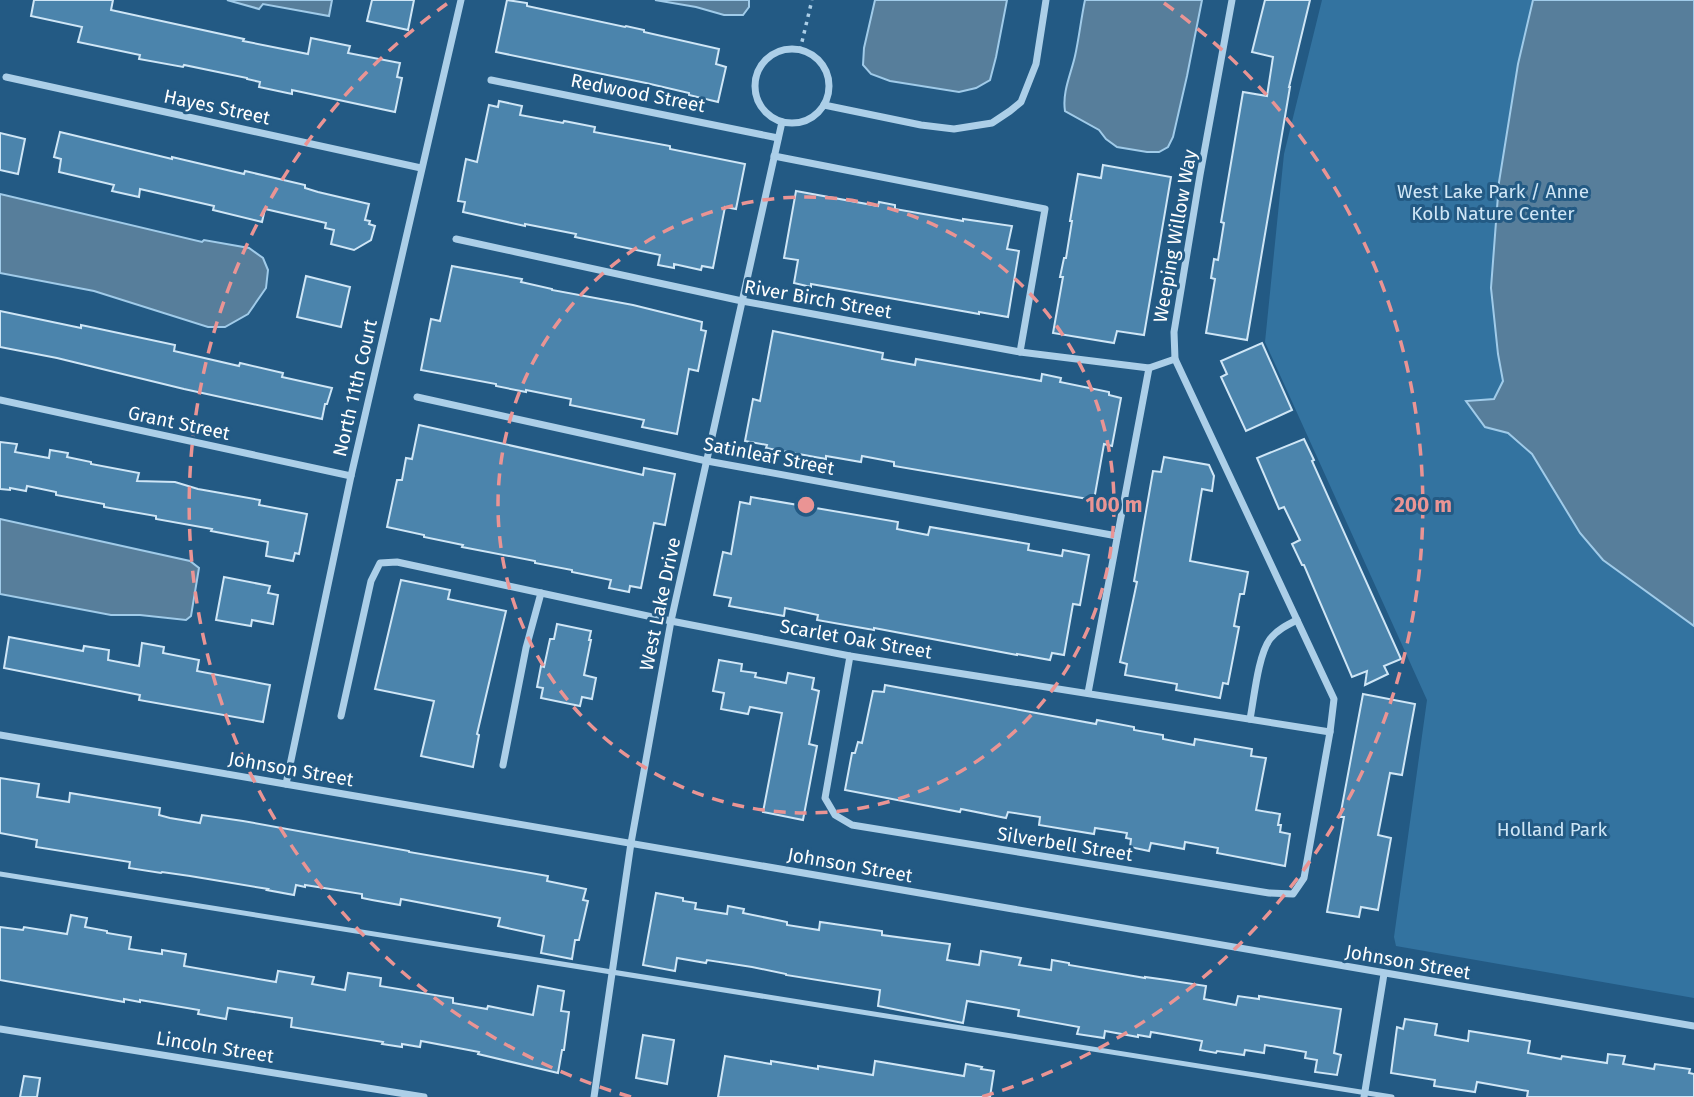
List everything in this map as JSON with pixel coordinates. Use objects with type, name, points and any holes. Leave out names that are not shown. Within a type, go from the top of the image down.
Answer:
[{"type":"street","name":"North 11th Court","points":[[286,784],[351,476],[461,0]]},
{"type":"street","points":[[824,105],[954,129],[992,123],[1021,102],[1036,64],[1046,0]]},
{"type":"street","name":"Weeping Willow Way","points":[[1232,0],[1174,332],[1175,359],[1334,699],[1304,878],[1293,894]]},
{"type":"street","points":[[786,50],[800,50],[811,54],[820,62],[829,83],[824,105],[806,120],[794,123],[782,122],[769,115],[760,105],[755,91],[756,77],[762,64],[772,55],[786,50]]},
{"type":"street","name":"Hayes Street","points":[[6,77],[421,168]]},
{"type":"street","name":"Redwood Street","points":[[491,80],[778,138]]},
{"type":"street","name":"West Lake Drive","points":[[594,1097],[631,843],[671,621],[782,122]]},
{"type":"street","points":[[774,156],[1045,209],[1020,352]]},
{"type":"street","name":"River Birch Street","points":[[456,239],[742,301],[1020,352],[1149,368],[1175,359]]},
{"type":"street","points":[[1088,693],[1149,368]]},
{"type":"street","name":"Satinleaf Street","points":[[417,397],[707,461],[1117,536]]},
{"type":"street","name":"Grant Street","points":[[0,400],[351,476]]},
{"type":"street","name":"Scarlet Oak Street","points":[[341,716],[371,581],[380,564],[397,562],[850,656],[1330,732]]},
{"type":"street","points":[[503,765],[526,648],[541,593]]},
{"type":"street","points":[[1250,719],[1266,647],[1275,634],[1297,620]]},
{"type":"street","name":"Silverbell Street","points":[[850,656],[825,798],[835,816],[852,825],[1269,893],[1293,894]]},
{"type":"street","name":"Johnson Street","points":[[0,736],[1694,1026]]},
{"type":"street","points":[[1364,1095],[1384,974]]},
{"type":"street","name":"Lincoln Street","points":[[0,1029],[424,1097]]},
{"type":"lane","points":[[0,874],[1364,1095],[1392,1097]]},
{"type":"path","points":[[800,50],[812,0]]},
{"type":"green space","points":[[1322,0],[1694,0],[1571,518],[1603,560],[1694,626],[1694,998],[1396,946],[1394,937],[1427,700],[1265,342],[1284,154]]},
{"type":"shaded area","points":[[227,0],[332,0],[329,16],[263,4],[259,9]]},
{"type":"shaded area","points":[[655,0],[749,0],[749,7],[743,15],[724,15]]},
{"type":"shaded area","points":[[875,0],[1007,0],[990,80],[976,88],[959,92],[890,81],[871,74],[863,65],[864,48]]},
{"type":"shaded area","points":[[1085,0],[1202,0],[1173,137],[1168,147],[1159,152],[1117,147],[1099,130],[1065,111],[1066,90]]},
{"type":"shaded area","points":[[1533,0],[1694,0],[1694,626],[1603,560],[1580,533],[1532,454],[1508,433],[1485,427],[1466,401],[1494,399],[1503,381],[1491,288],[1499,182],[1518,64]]},
{"type":"shaded area","points":[[0,194],[202,242],[204,240],[249,248],[263,258],[268,270],[266,288],[248,314],[225,327],[208,327],[94,291],[0,273]]},
{"type":"shaded area","points":[[0,519],[190,561],[199,568],[191,616],[186,620],[111,615],[0,594]]},
{"type":"building","points":[[34,0],[113,0],[111,10],[308,54],[311,38],[350,46],[348,53],[400,63],[397,77],[402,78],[395,112],[292,90],[292,94],[259,87],[260,82],[247,78],[139,59],[140,55],[78,42],[82,27],[31,16]]},
{"type":"building","points":[[372,0],[414,0],[408,30],[367,21]]},
{"type":"building","points":[[507,0],[719,49],[716,64],[726,67],[718,102],[646,83],[496,52]]},
{"type":"building","points":[[1265,0],[1310,0],[1289,87],[1247,340],[1206,333],[1215,279],[1211,278],[1214,259],[1218,260],[1224,223],[1221,222],[1243,92],[1267,96],[1273,57],[1252,52]]},
{"type":"building","points":[[499,101],[522,106],[520,115],[595,127],[594,132],[745,164],[736,209],[725,207],[713,268],[702,266],[701,270],[674,264],[674,268],[658,265],[660,255],[575,237],[576,234],[463,212],[465,202],[458,201],[466,159],[477,162],[489,105],[498,107]]},
{"type":"building","points":[[60,132],[172,159],[244,174],[245,171],[369,204],[365,220],[375,226],[371,240],[354,250],[331,244],[334,230],[325,228],[326,223],[265,209],[262,222],[213,210],[214,206],[140,189],[139,197],[112,191],[114,185],[59,172],[61,159],[54,157]]},
{"type":"building","points":[[0,133],[25,139],[18,174],[0,170]]},
{"type":"building","points":[[1103,165],[1171,177],[1144,335],[1117,331],[1114,343],[1053,333],[1078,174],[1101,178]]},
{"type":"building","points":[[796,191],[878,206],[879,202],[895,205],[895,209],[963,221],[1012,226],[1007,249],[1019,251],[1008,317],[794,283],[798,260],[784,258]]},
{"type":"building","points":[[452,266],[522,279],[521,282],[552,290],[633,305],[702,322],[701,330],[706,331],[698,371],[689,369],[677,434],[642,427],[644,420],[570,405],[571,399],[421,370],[431,319],[440,321]]},
{"type":"building","points":[[306,276],[350,287],[341,327],[297,317]]},
{"type":"building","points":[[0,311],[175,345],[174,351],[283,373],[282,377],[332,388],[322,419],[0,347]]},
{"type":"building","points":[[773,331],[883,353],[882,359],[915,365],[916,359],[1041,381],[1042,374],[1061,378],[1060,382],[1109,392],[1109,395],[1121,398],[1112,446],[1104,444],[1094,500],[894,466],[894,462],[862,456],[861,462],[826,456],[826,459],[766,448],[767,445],[745,441],[753,399],[760,401]]},
{"type":"building","points":[[1262,343],[1292,410],[1246,431],[1221,377],[1227,374],[1221,361]]},
{"type":"building","points":[[419,425],[643,475],[644,468],[675,474],[665,525],[654,523],[641,588],[630,586],[629,592],[609,588],[611,580],[535,561],[462,547],[463,545],[387,527],[397,480],[402,480],[406,458],[412,459]]},
{"type":"building","points":[[1304,439],[1401,659],[1384,666],[1388,674],[1365,685],[1367,671],[1352,677],[1304,565],[1292,544],[1300,540],[1284,507],[1279,509],[1257,458]]},
{"type":"building","points":[[0,442],[17,444],[15,452],[49,458],[50,450],[68,453],[67,457],[91,464],[139,473],[137,481],[175,482],[260,500],[259,505],[307,514],[299,554],[295,553],[293,561],[266,556],[268,542],[104,507],[104,504],[56,495],[56,492],[27,486],[26,491],[0,489]]},
{"type":"building","points":[[1164,457],[1209,465],[1214,476],[1212,491],[1202,489],[1190,561],[1248,572],[1244,594],[1240,594],[1234,626],[1239,627],[1228,684],[1223,683],[1220,698],[1176,690],[1177,684],[1125,675],[1127,664],[1120,662],[1137,582],[1134,581],[1153,471],[1161,472]]},
{"type":"building","points":[[751,497],[898,522],[897,529],[928,535],[930,527],[1029,544],[1028,550],[1062,556],[1063,550],[1089,555],[1080,605],[1073,604],[1064,655],[1052,653],[1050,660],[817,620],[818,615],[785,608],[784,616],[729,606],[731,598],[714,595],[723,552],[731,554],[740,502],[750,504]]},
{"type":"building","points":[[224,577],[270,586],[268,593],[278,595],[273,624],[252,620],[251,626],[216,620]]},
{"type":"building","points":[[401,580],[450,590],[448,599],[506,611],[477,734],[479,735],[473,767],[421,756],[434,701],[375,689]]},
{"type":"building","points":[[557,624],[591,631],[584,675],[596,678],[592,699],[582,697],[580,706],[541,698],[543,688],[537,687],[541,666],[544,667],[550,639],[554,639]]},
{"type":"building","points":[[9,637],[83,651],[84,646],[109,650],[108,660],[139,666],[142,643],[164,647],[163,653],[199,660],[197,671],[270,685],[263,722],[139,700],[140,695],[4,668]]},
{"type":"building","points":[[719,660],[742,664],[741,671],[756,673],[755,677],[786,683],[788,673],[814,678],[812,689],[819,691],[809,744],[817,746],[803,820],[763,812],[782,713],[750,707],[748,714],[721,709],[724,693],[713,691]]},
{"type":"building","points":[[885,685],[1096,724],[1097,720],[1134,727],[1134,730],[1163,735],[1163,739],[1194,745],[1195,739],[1252,749],[1251,756],[1266,758],[1256,810],[1280,814],[1280,832],[1290,834],[1285,866],[1217,853],[1218,848],[1185,842],[1184,849],[1151,843],[1149,851],[1130,847],[1131,839],[1126,838],[1127,833],[1095,828],[1094,834],[1039,825],[1040,817],[1008,812],[1006,818],[961,809],[960,812],[845,790],[852,753],[855,753],[858,742],[862,743],[873,691],[884,692]]},
{"type":"building","points":[[1363,694],[1415,704],[1402,775],[1390,773],[1378,835],[1391,838],[1378,910],[1361,907],[1359,917],[1327,912],[1344,817],[1340,817]]},
{"type":"building","points":[[0,778],[39,784],[37,797],[69,802],[70,793],[160,808],[159,815],[170,818],[200,823],[202,815],[243,821],[548,876],[547,881],[586,889],[583,900],[588,901],[579,940],[575,940],[572,959],[541,953],[544,936],[498,926],[500,918],[401,899],[400,905],[362,898],[362,894],[305,885],[296,885],[294,895],[129,868],[130,862],[36,847],[37,840],[0,833]]},
{"type":"building","points":[[656,893],[696,903],[695,909],[727,914],[728,906],[744,909],[743,913],[787,922],[787,925],[819,930],[820,922],[882,931],[882,935],[950,944],[947,960],[979,965],[981,951],[1021,958],[1019,965],[1051,970],[1052,960],[1145,978],[1206,986],[1204,999],[1236,1005],[1238,996],[1259,999],[1259,996],[1341,1009],[1334,1053],[1341,1055],[1337,1075],[1315,1072],[1317,1060],[1305,1058],[1306,1052],[1265,1045],[1264,1053],[1245,1050],[1244,1055],[1200,1050],[1202,1041],[1151,1032],[1150,1037],[1138,1037],[1105,1031],[1104,1038],[1077,1034],[1079,1027],[1018,1016],[1019,1010],[967,1001],[963,1023],[878,1006],[880,990],[707,960],[706,963],[677,958],[675,971],[643,965]]},
{"type":"building","points":[[71,915],[87,918],[85,927],[131,937],[129,949],[186,954],[184,966],[276,982],[278,971],[314,977],[312,984],[345,990],[348,973],[381,978],[380,986],[453,998],[453,1003],[487,1009],[488,1006],[533,1015],[538,986],[564,991],[561,1011],[569,1012],[558,1073],[478,1054],[479,1052],[421,1041],[420,1047],[402,1044],[402,1047],[291,1027],[292,1018],[228,1008],[226,1019],[198,1014],[199,1010],[140,1000],[124,999],[124,1002],[0,980],[0,927],[23,930],[24,927],[67,934]]},
{"type":"building","points":[[1405,1019],[1437,1024],[1435,1035],[1468,1041],[1469,1031],[1530,1041],[1528,1053],[1561,1059],[1562,1056],[1607,1063],[1608,1054],[1625,1056],[1623,1064],[1654,1069],[1655,1064],[1690,1069],[1689,1073],[1694,1074],[1694,1097],[1527,1097],[1528,1091],[1477,1082],[1475,1092],[1434,1086],[1435,1080],[1391,1073],[1397,1027],[1403,1029]]},
{"type":"building","points":[[643,1035],[674,1040],[667,1084],[636,1078]]},
{"type":"building","points":[[725,1056],[873,1075],[875,1061],[964,1076],[966,1064],[994,1071],[990,1097],[718,1097]]},
{"type":"building","points":[[24,1076],[40,1078],[37,1097],[20,1097]]},
{"type":"park label","name":"West Lake Park / Anne Kolb Nature Center","points":[[1493,202]]},
{"type":"park label","name":"Holland Park","points":[[1552,829]]}]
